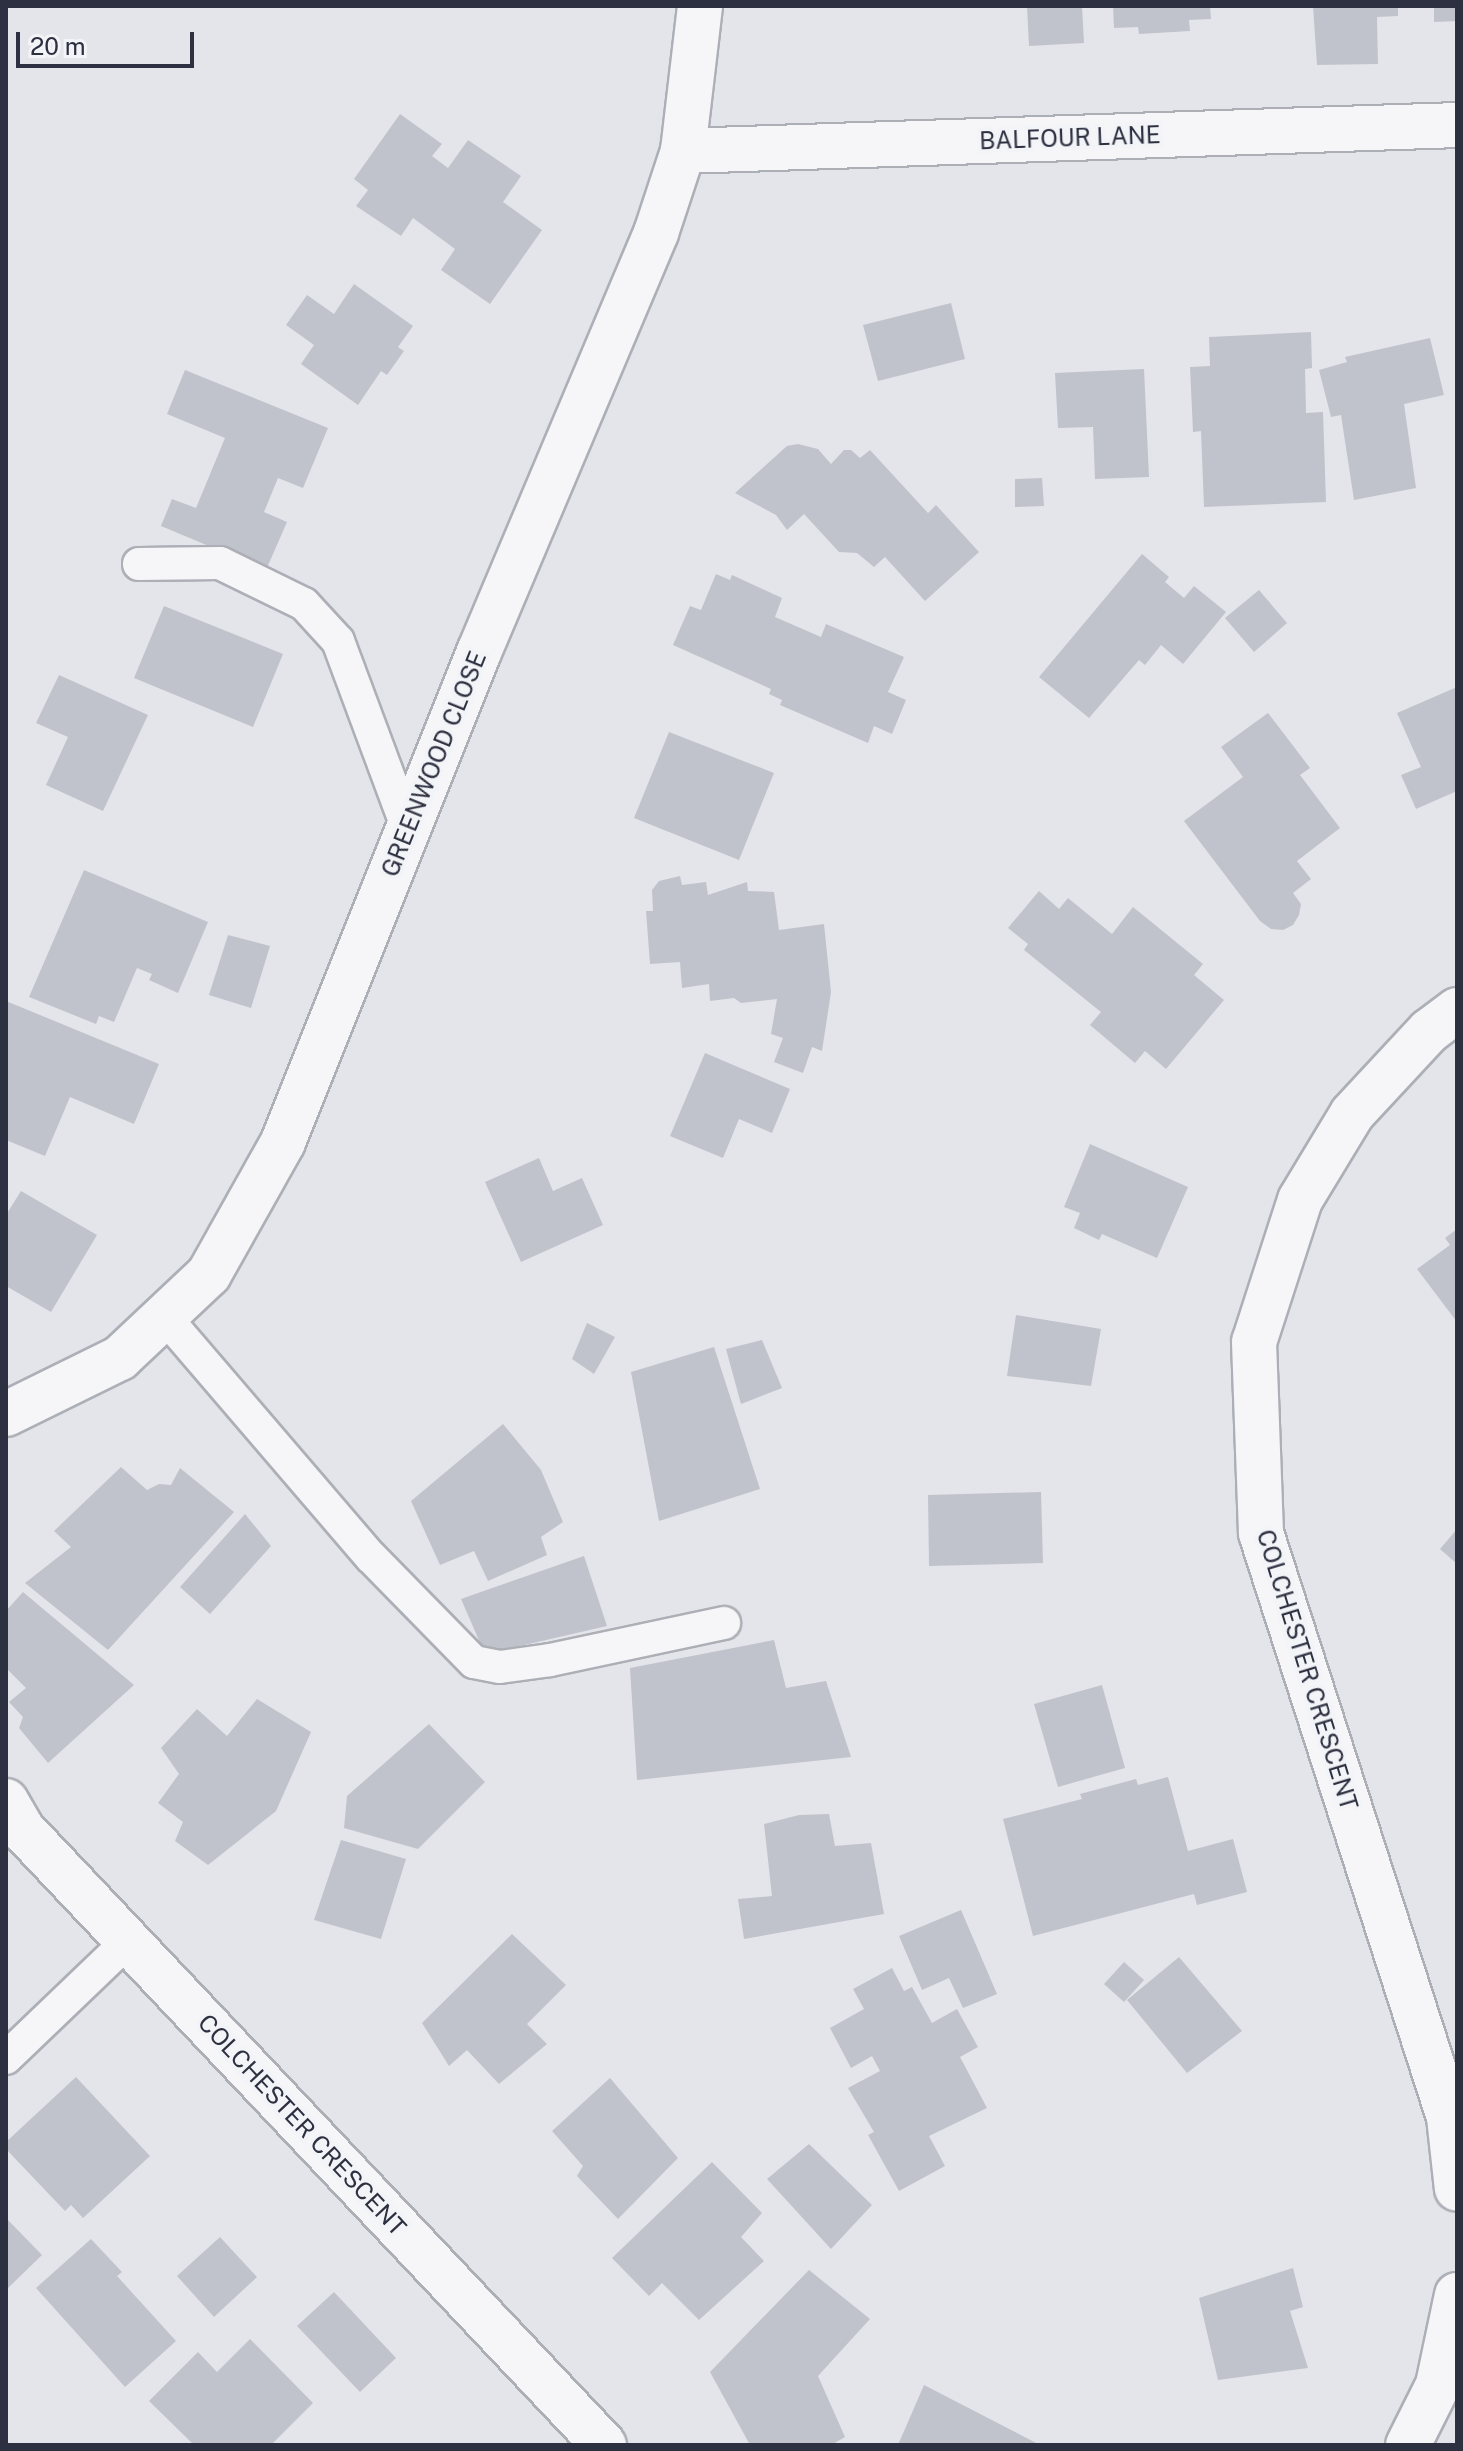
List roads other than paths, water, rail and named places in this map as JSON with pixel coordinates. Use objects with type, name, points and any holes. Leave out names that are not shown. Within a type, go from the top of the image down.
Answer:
[{"type":"street","name":"GREENWOOD CLOSE","points":[[6,1414],[120,1358],[209,1274],[283,1142],[479,652],[656,233],[683,151],[700,6]]},
{"type":"street","name":"BALFOUR LANE","points":[[683,151],[1457,125]]},
{"type":"street","name":"COLCHESTER CRESCENT","points":[[1457,1010],[1429,1031],[1352,1114],[1300,1200],[1254,1342],[1261,1533],[1453,2115],[1457,2189]]},
{"type":"street","name":"COLCHESTER CRESCENT","points":[[6,1801],[23,1830],[604,2445]]},
{"type":"street","points":[[1408,2445],[1438,2385],[1457,2295]]},
{"type":"lane","points":[[139,564],[220,563],[304,604],[338,641],[408,829]]},
{"type":"lane","points":[[165,1317],[361,1547],[474,1662],[500,1667],[550,1660],[724,1623]]},
{"type":"lane","points":[[6,2058],[128,1941]]}]
